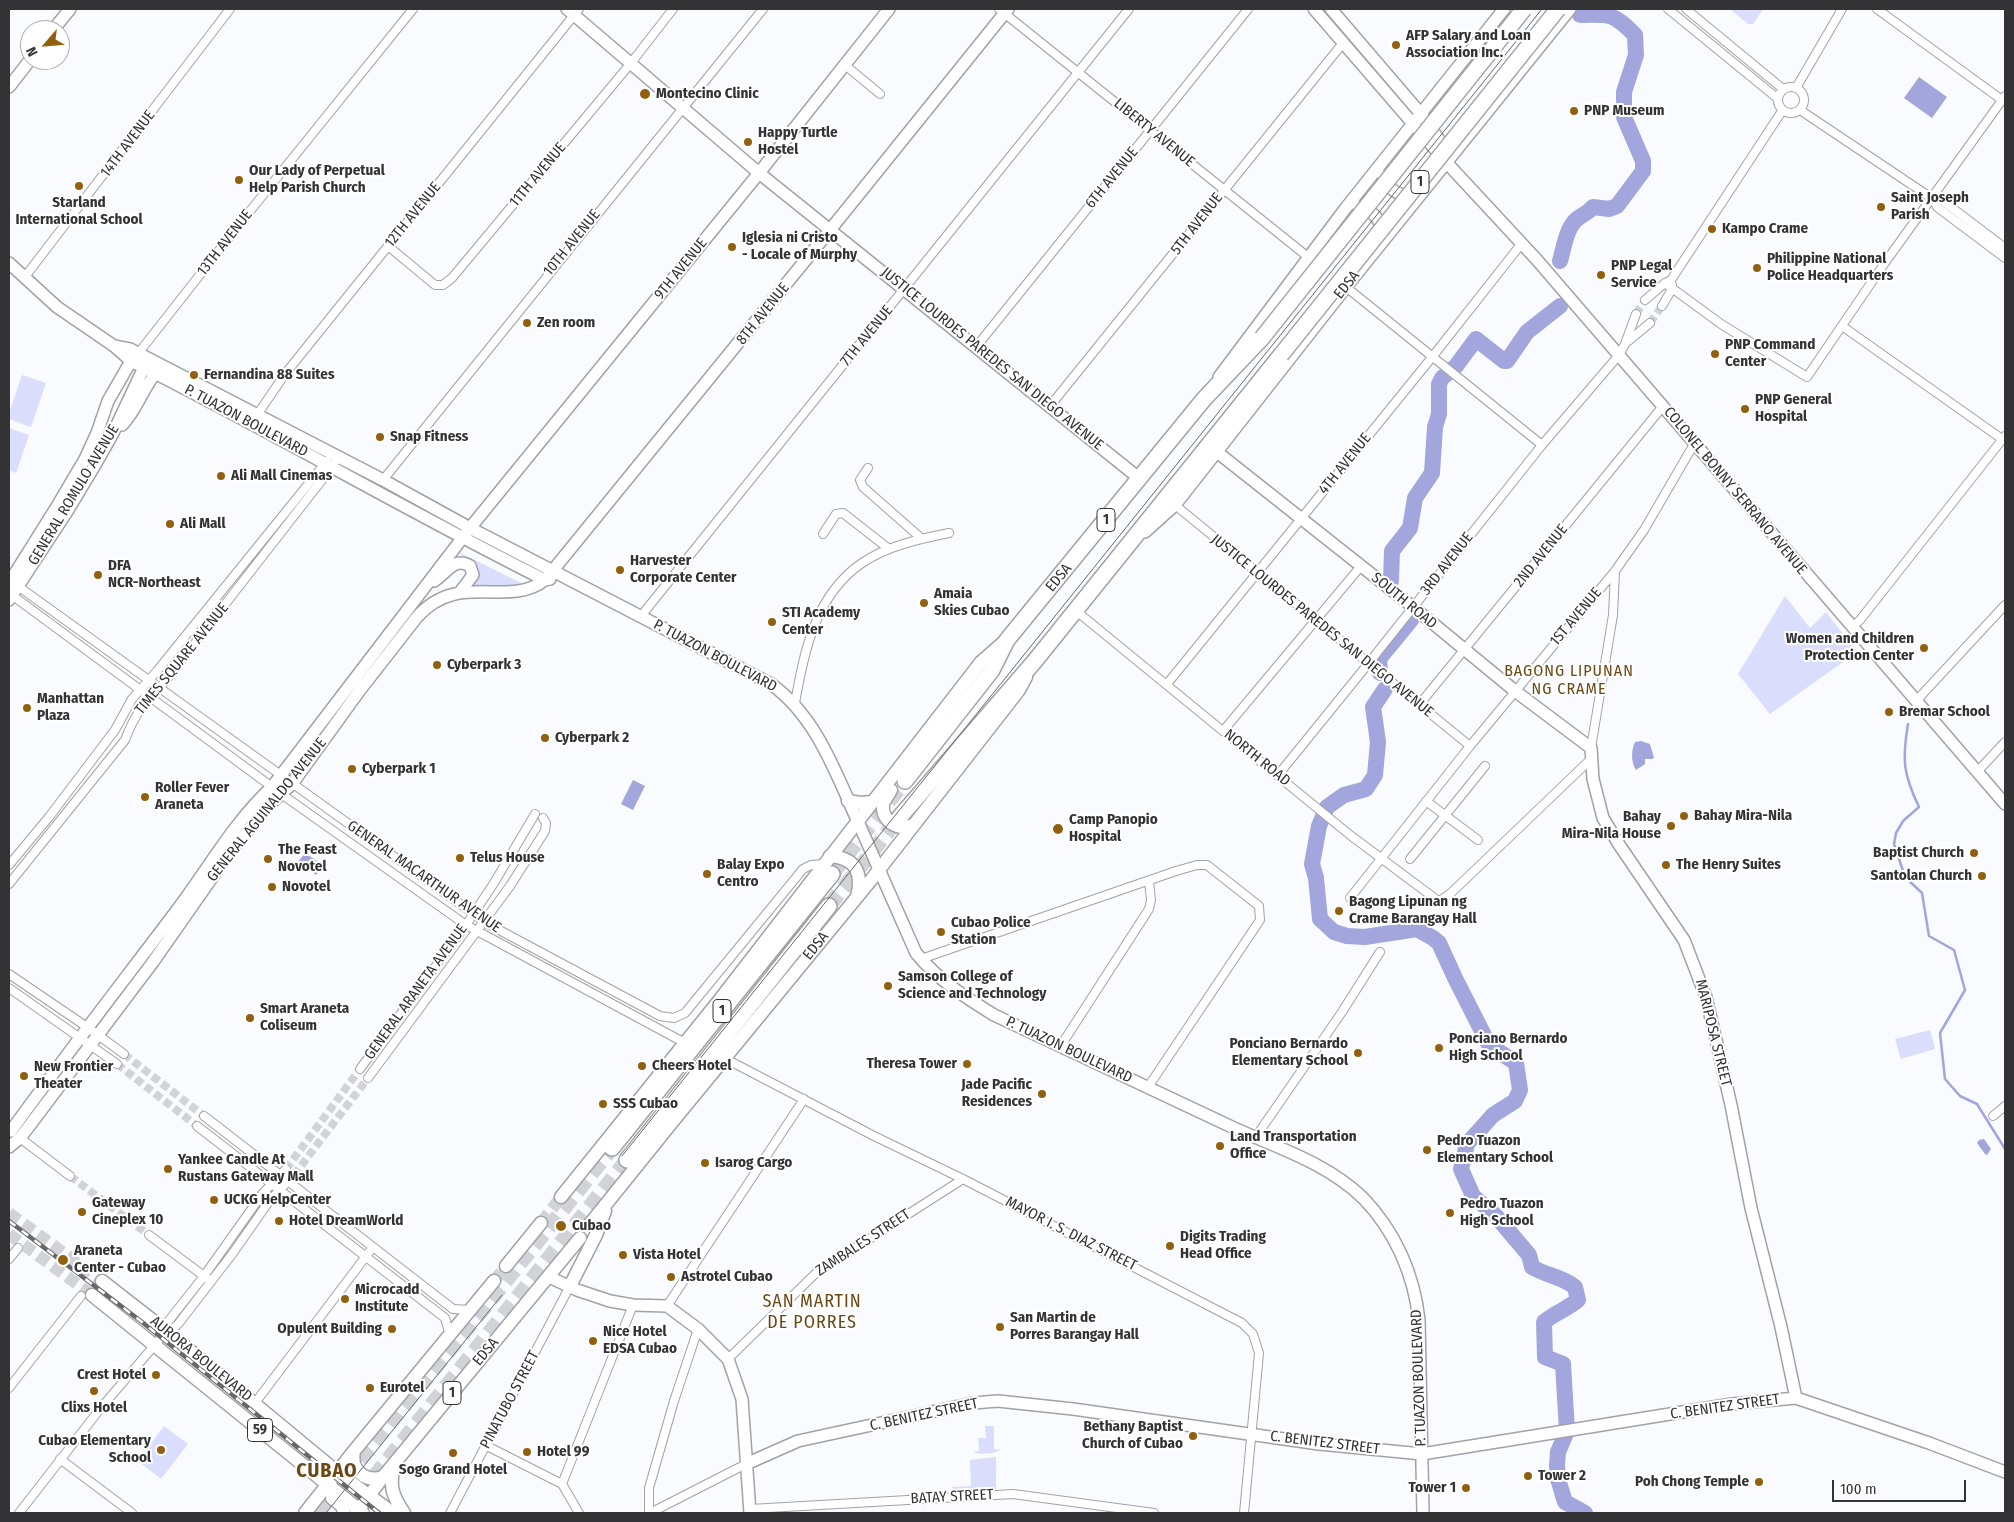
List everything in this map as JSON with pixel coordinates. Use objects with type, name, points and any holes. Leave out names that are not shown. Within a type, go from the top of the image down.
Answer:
[{"type":"highway","name":"EDSA","points":[[900,777],[992,670],[1007,640],[1204,399],[1262,338],[1524,9]]},
{"type":"highway","name":"EDSA","points":[[899,818],[1034,662],[1558,9]]},
{"type":"highway","name":"EDSA","points":[[612,1148],[829,865]]},
{"type":"highway","name":"EDSA","points":[[627,1160],[829,906]]},
{"type":"main road","name":"EDSA","points":[[590,1224],[879,870],[1019,690],[1034,662]]},
{"type":"main road","name":"EDSA","points":[[562,1197],[829,865],[873,802],[900,777]]},
{"type":"main road","points":[[900,777],[883,803],[883,810],[888,819],[896,826],[903,828],[914,825]]},
{"type":"main road","points":[[848,801],[860,803],[873,802]]},
{"type":"main road","points":[[829,865],[847,860],[856,869],[860,882],[857,897]]},
{"type":"main road","points":[[570,1286],[599,1228],[608,1203]]},
{"type":"main road","points":[[506,1266],[541,1223]]},
{"type":"main road","name":"EDSA","points":[[359,1512],[383,1477],[580,1238]]},
{"type":"main road","name":"AURORA BOULEVARD","points":[[102,1281],[359,1512]]},
{"type":"main road","points":[[308,1509],[494,1281]]},
{"type":"main road","name":"AURORA BOULEVARD","points":[[86,1296],[162,1336],[255,1403],[369,1497],[393,1513]]},
{"type":"main road","points":[[354,1451],[354,1467],[362,1475],[372,1479],[383,1477]]},
{"type":"main road","points":[[395,1463],[390,1478],[391,1487],[404,1513]]},
{"type":"main road","points":[[308,1509],[320,1499],[331,1498],[342,1506],[344,1513]]},
{"type":"street","points":[[61,20],[70,9]]},
{"type":"street","name":"14TH AVENUE","points":[[24,278],[230,9]]},
{"type":"street","name":"13TH AVENUE","points":[[140,360],[246,216],[413,9]]},
{"type":"street","name":"11TH AVENUE","points":[[388,246],[435,285],[443,284],[452,278],[631,63],[673,9]]},
{"type":"street","name":"10TH AVENUE","points":[[383,480],[603,205],[684,110],[763,9]]},
{"type":"street","name":"9TH AVENUE","points":[[470,528],[759,173],[889,9]]},
{"type":"street","name":"7TH AVENUE","points":[[641,616],[1129,9]]},
{"type":"street","name":"6TH AVENUE","points":[[976,347],[1248,9]]},
{"type":"street","name":"COLONEL BONNY SERRANO AVENUE","points":[[1314,9],[1340,46],[1448,159]]},
{"type":"street","name":"COLONEL BONNY SERRANO AVENUE","points":[[1331,9],[1420,114],[1463,180],[1619,355],[2005,804]]},
{"type":"street","name":"EDSA","points":[[1204,399],[1227,364],[1308,257],[1504,9]]},
{"type":"street","name":"EDSA","points":[[1119,555],[1175,505],[1346,286],[1570,9]]},
{"type":"street","points":[[1686,9],[1783,89]]},
{"type":"street","points":[[1796,88],[1842,9]]},
{"type":"street","points":[[1668,281],[1672,289],[1720,324],[1807,377],[2004,98],[1878,9]]},
{"type":"street","name":"LIBERTY AVENUE","points":[[1004,10],[1308,257]]},
{"type":"street","name":"8TH AVENUE","points":[[554,570],[830,230],[1004,10]]},
{"type":"street","points":[[1672,10],[1777,98]]},
{"type":"street","name":"JUSTICE LOURDES PAREDES SAN DIEGO AVENUE","points":[[574,11],[684,110],[759,173],[1140,479]]},
{"type":"street","name":"12TH AVENUE","points":[[254,419],[285,374],[574,11]]},
{"type":"street","points":[[1723,54],[1730,45]]},
{"type":"street","name":"5TH AVENUE","points":[[1050,406],[1340,46]]},
{"type":"street","points":[[845,65],[880,94]]},
{"type":"street","points":[[9,87],[22,70]]},
{"type":"street","points":[[1796,88],[1802,93],[1804,98],[1803,106],[1793,114],[1782,111],[1778,105],[1777,98],[1783,89],[1796,88]]},
{"type":"street","points":[[1408,100],[1436,94]]},
{"type":"street","points":[[1800,110],[1932,199],[1937,207],[2005,258]]},
{"type":"street","points":[[1645,300],[1668,281],[1782,111]]},
{"type":"street","points":[[1383,161],[1384,178],[1394,191],[1410,196],[1422,192]]},
{"type":"street","points":[[1932,199],[1939,198],[2005,248]]},
{"type":"street","points":[[1345,209],[1361,208],[1375,216],[1381,226],[1382,242]]},
{"type":"street","name":"4TH AVENUE","points":[[1167,684],[1522,244]]},
{"type":"street","name":"P. TUAZON BOULEVARD","points":[[9,263],[57,307],[114,346],[130,349],[156,373],[254,419]]},
{"type":"street","points":[[1346,286],[1542,445]]},
{"type":"street","points":[[1662,306],[1672,289]]},
{"type":"street","points":[[1625,344],[1636,314]]},
{"type":"street","points":[[1625,344],[1650,323]]},
{"type":"street","points":[[1842,326],[2004,437],[1860,620],[1852,627]]},
{"type":"street","name":"3RD AVENUE","points":[[1278,775],[1542,445],[1619,355],[1625,344]]},
{"type":"street","name":"P. TUAZON BOULEVARD","points":[[140,360],[332,460],[462,538],[545,580]]},
{"type":"street","name":"GENERAL ROMULO AVENUE","points":[[11,590],[85,459],[97,433],[108,401],[140,360]]},
{"type":"street","name":"GENERAL ROMULO AVENUE","points":[[11,590],[68,510],[113,433],[123,412],[140,360]]},
{"type":"street","points":[[113,433],[127,420],[149,381],[156,373]]},
{"type":"street","points":[[108,401],[116,401],[120,404],[123,412]]},
{"type":"street","name":"2ND AVENUE","points":[[1419,705],[1663,406]]},
{"type":"street","name":"1ST AVENUE","points":[[1350,898],[1470,746],[1615,571],[1644,530],[1694,444]]},
{"type":"street","name":"SOUTH ROAD","points":[[1217,452],[1413,607],[1591,754]]},
{"type":"street","name":"P. TUAZON BOULEVARD","points":[[332,460],[383,480],[470,528],[771,684],[795,704],[816,732],[858,821],[916,953],[928,969],[957,993],[994,1015],[1309,1161],[1349,1186],[1374,1211],[1394,1240],[1406,1264],[1414,1292],[1418,1311],[1423,1513]]},
{"type":"street","name":"TIMES SQUARE AVENUE","points":[[9,865],[115,730],[126,708],[141,688],[332,460]]},
{"type":"street","name":"TIMES SQUARE AVENUE","points":[[9,884],[125,740],[133,719],[160,687],[332,460]]},
{"type":"street","points":[[868,468],[860,480],[863,488],[922,539]]},
{"type":"street","name":"JUSTICE LOURDES PAREDES SAN DIEGO AVENUE","points":[[1175,505],[1377,672],[1470,746]]},
{"type":"street","points":[[823,534],[836,514],[843,513],[889,549]]},
{"type":"street","name":"GENERAL AGUINALDO AVENUE","points":[[13,1133],[91,1044],[153,962],[232,849],[271,803],[281,776],[470,528]]},
{"type":"street","points":[[795,704],[803,658],[813,626],[835,589],[862,563],[889,549],[948,533]]},
{"type":"street","points":[[425,587],[440,578],[457,562],[463,562],[470,566],[473,574],[460,592]]},
{"type":"street","points":[[1223,731],[1360,566]]},
{"type":"street","name":"GENERAL AGUINALDO AVENUE","points":[[9,1147],[13,1133],[80,1036],[179,908],[218,851],[262,796],[292,784],[360,690],[417,617],[434,602],[448,595],[460,592],[518,591],[537,586],[554,570]]},
{"type":"street","name":"MARIPOSA STREET","points":[[1615,571],[1613,614],[1591,754],[1593,779],[1603,818],[1684,940],[1706,997],[1731,1105],[1751,1208],[1779,1318],[1796,1398]]},
{"type":"street","points":[[545,580],[569,578]]},
{"type":"street","name":"GENERAL MACARTHUR AVENUE","points":[[11,590],[160,687],[483,921],[626,999],[664,1017],[674,1018],[689,1009],[803,869],[811,865],[829,865]]},
{"type":"street","name":"GENERAL MACARTHUR AVENUE","points":[[11,590],[277,790],[476,932],[685,1043]]},
{"type":"street","points":[[1916,701],[2005,605]]},
{"type":"street","name":"NORTH ROAD","points":[[1075,610],[1350,834],[1434,897],[1441,900],[1451,893],[1591,754]]},
{"type":"street","points":[[1978,772],[2005,742]]},
{"type":"street","points":[[1410,859],[1485,766]]},
{"type":"street","points":[[1426,801],[1478,840]]},
{"type":"street","name":"GENERAL ARANETA AVENUE","points":[[360,1069],[466,925],[535,814]]},
{"type":"street","name":"GENERAL ARANETA AVENUE","points":[[368,1078],[513,882],[546,831],[546,823],[543,818]]},
{"type":"street","points":[[921,959],[1176,871],[1197,865],[1207,865],[1259,906],[1260,920],[1148,1087]]},
{"type":"street","points":[[1060,1047],[1149,909],[1151,900],[1149,881]]},
{"type":"street","points":[[1256,1138],[1380,952]]},
{"type":"street","points":[[9,974],[98,1034],[124,1054]]},
{"type":"street","points":[[9,988],[80,1036],[117,1064]]},
{"type":"street","name":"MAYOR I. S. DIAZ STREET","points":[[724,1058],[1242,1323],[1253,1334],[1259,1352],[1244,1513]]},
{"type":"street","points":[[667,1306],[804,1099]]},
{"type":"street","points":[[1993,1116],[2005,1106]]},
{"type":"street","points":[[204,1116],[291,1178],[373,1247],[453,1309],[471,1310]]},
{"type":"street","points":[[197,1126],[442,1315],[445,1318],[450,1335]]},
{"type":"street","points":[[13,1133],[70,1176]]},
{"type":"street","points":[[162,1336],[263,1193],[283,1172]]},
{"type":"street","points":[[19,1513],[60,1459],[162,1336],[211,1281],[279,1190],[291,1178]]},
{"type":"street","name":"ZAMBALES STREET","points":[[728,1359],[816,1273],[963,1179]]},
{"type":"street","points":[[149,1235],[211,1281]]},
{"type":"street","points":[[255,1403],[373,1247]]},
{"type":"street","points":[[9,1258],[18,1248]]},
{"type":"street","points":[[548,1277],[610,1302],[667,1306],[698,1329],[728,1359],[742,1399],[750,1511]]},
{"type":"street","name":"PINATUBO STREET","points":[[450,1513],[570,1286]]},
{"type":"street","points":[[9,1388],[86,1296]]},
{"type":"street","points":[[562,1484],[633,1305]]},
{"type":"street","points":[[442,1315],[449,1306]]},
{"type":"street","points":[[649,1513],[649,1488],[674,1400],[698,1329]]},
{"type":"street","name":"C. BENITEZ STREET","points":[[649,1513],[746,1464],[798,1441],[973,1403],[998,1401],[1073,1409],[1319,1444],[1422,1454],[1732,1404],[1796,1398],[1929,1443],[2005,1472]]},
{"type":"street","points":[[487,1446],[562,1484],[579,1513]]},
{"type":"street","points":[[1422,1467],[1434,1452]]},
{"type":"street","points":[[60,1459],[132,1513]]},
{"type":"street","name":"BATAY STREET","points":[[750,1511],[1013,1494],[1154,1513]]},
{"type":"shaded area","points":[[1730,9],[1763,9],[1753,24],[1748,24]]},
{"type":"shaded area","points":[[22,375],[46,383],[31,427],[9,419],[9,413]]},
{"type":"shaded area","points":[[9,428],[29,435],[16,473],[9,470]]},
{"type":"shaded area","points":[[459,552],[525,585],[467,589],[475,569]]},
{"type":"shaded area","points":[[1785,596],[1810,628],[1826,612],[1857,652],[1770,714],[1738,674]]},
{"type":"shaded area","points":[[1930,1030],[1935,1049],[1901,1059],[1895,1039]]},
{"type":"shaded area","points":[[164,1426],[188,1444],[161,1479],[138,1461]]},
{"type":"shaded area","points":[[985,1426],[994,1426],[994,1449],[1001,1450],[987,1454],[973,1452],[979,1451],[978,1438],[986,1438]]},
{"type":"shaded area","points":[[996,1457],[996,1491],[952,1494],[952,1487],[971,1486],[970,1460]]},
{"type":"water","points":[[1919,77],[1947,97],[1932,118],[1904,98]]},
{"type":"water","points":[[1641,741],[1650,744],[1654,758],[1645,759],[1645,764],[1636,770],[1632,760],[1633,749],[1635,742]]},
{"type":"water","points":[[633,780],[645,786],[633,810],[621,804]]},
{"type":"water","points":[[305,853],[323,865],[316,875],[298,862]]},
{"type":"water","points":[[1984,1139],[1991,1149],[1987,1155],[1977,1143],[1979,1140]]},
{"type":"waterway","points":[[1560,261],[1564,244],[1573,223],[1593,207],[1609,209],[1617,206],[1643,171],[1643,161],[1624,117],[1624,92],[1636,55],[1635,35],[1621,22],[1611,16],[1580,15]]},
{"type":"waterway","points":[[1391,581],[1392,551],[1410,528],[1415,498],[1432,473],[1435,427],[1439,414],[1439,384],[1442,378],[1456,366],[1476,339],[1504,361],[1507,361],[1527,332],[1560,306]]},
{"type":"waterway","points":[[1380,673],[1379,659],[1411,620]]},
{"type":"waterway","points":[[1385,689],[1373,707],[1378,742],[1375,775],[1366,789],[1344,795],[1327,807],[1319,826],[1312,864],[1316,878],[1320,919],[1334,932],[1347,936],[1365,937],[1417,929],[1433,938],[1439,943],[1489,1045],[1516,1063],[1520,1090],[1515,1101],[1493,1115],[1467,1144],[1461,1169],[1473,1196],[1496,1216],[1529,1255],[1532,1267],[1564,1280],[1575,1287],[1578,1300],[1544,1322],[1545,1357],[1563,1364],[1567,1431],[1558,1452],[1558,1479],[1565,1502],[1585,1513]]},
{"type":"waterway","points":[[1908,724],[1905,766],[1919,807],[1903,821],[1896,833],[1894,844],[1905,877],[1922,893],[1929,936],[1954,950],[1965,990],[1940,1033],[1945,1079],[1960,1096],[1977,1104],[2005,1149]]},
{"type":"tunnel","points":[[1636,314],[1645,300]]},
{"type":"tunnel","points":[[1650,323],[1662,306]]},
{"type":"tunnel","points":[[832,874],[905,781]]},
{"type":"tunnel","points":[[829,906],[899,818]]},
{"type":"tunnel","points":[[124,1054],[204,1116]]},
{"type":"tunnel","points":[[117,1064],[197,1126]]},
{"type":"tunnel","points":[[286,1169],[360,1069]]},
{"type":"tunnel","points":[[294,1175],[368,1078]]},
{"type":"tunnel","points":[[316,1513],[498,1291],[612,1148]]},
{"type":"tunnel","points":[[345,1513],[627,1160]]},
{"type":"tunnel","points":[[70,1176],[149,1235]]},
{"type":"tunnel","points":[[541,1223],[561,1197]]},
{"type":"tunnel","points":[[9,1213],[102,1281]]},
{"type":"tunnel","points":[[9,1234],[92,1295]]},
{"type":"tunnel","points":[[494,1281],[506,1266]]},
{"type":"tram line","points":[[622,1156],[1542,9]]},
{"type":"tram line","points":[[326,1513],[502,1295]]},
{"type":"railway","points":[[9,1221],[142,1322],[379,1513]]},
{"type":"place","name":"AFP Salary and Loan Association Inc.","points":[[1396,45]]},
{"type":"place","name":"Montecino Clinic","points":[[645,94]]},
{"type":"place","name":"PNP Museum","points":[[1574,111]]},
{"type":"place","name":"Happy Turtle Hostel","points":[[748,142]]},
{"type":"place","name":"Our Lady of Perpetual Help Parish Church","points":[[239,180]]},
{"type":"place","name":"Starland International School","points":[[79,186]]},
{"type":"place","name":"Saint Joseph Parish","points":[[1881,207]]},
{"type":"place","name":"Kampo Crame","points":[[1712,229]]},
{"type":"place","name":"Iglesia ni Cristo - Locale of Murphy","points":[[732,247]]},
{"type":"place","name":"Philippine National Police Headquarters","points":[[1757,268]]},
{"type":"place","name":"PNP Legal Service","points":[[1601,275]]},
{"type":"place","name":"Zen room","points":[[527,323]]},
{"type":"place","name":"PNP Command Center","points":[[1715,354]]},
{"type":"place","name":"Fernandina 88 Suites","points":[[194,375]]},
{"type":"place","name":"PNP General Hospital","points":[[1745,409]]},
{"type":"place","name":"Snap Fitness","points":[[380,437]]},
{"type":"place","name":"Ali Mall Cinemas","points":[[221,476]]},
{"type":"place","name":"Ali Mall","points":[[170,524]]},
{"type":"place","name":"Harvester Corporate Center","points":[[620,570]]},
{"type":"place","name":"DFA NCR-Northeast","points":[[98,575]]},
{"type":"place","name":"Amaia Skies Cubao","points":[[924,603]]},
{"type":"place","name":"STI Academy Center","points":[[772,622]]},
{"type":"place","name":"Women and Children Protection Center","points":[[1924,648]]},
{"type":"place","name":"Cyberpark 3","points":[[437,665]]},
{"type":"place","name":"Manhattan Plaza","points":[[27,708]]},
{"type":"place","name":"Bremar School","points":[[1889,712]]},
{"type":"place","name":"Cyberpark 2","points":[[545,738]]},
{"type":"place","name":"Cyberpark 1","points":[[352,769]]},
{"type":"place","name":"Roller Fever Araneta","points":[[145,797]]},
{"type":"place","name":"Bahay Mira-Nila","points":[[1684,816]]},
{"type":"place","name":"Bahay Mira-Nila House","points":[[1671,826]]},
{"type":"place","name":"Camp Panopio Hospital","points":[[1058,829]]},
{"type":"place","name":"Baptist Church","points":[[1974,853]]},
{"type":"place","name":"Telus House","points":[[460,858]]},
{"type":"place","name":"The Feast Novotel","points":[[268,859]]},
{"type":"place","name":"The Henry Suites","points":[[1666,865]]},
{"type":"place","name":"Balay Expo Centro","points":[[707,874]]},
{"type":"place","name":"Santolan Church","points":[[1982,876]]},
{"type":"place","name":"Novotel","points":[[272,887]]},
{"type":"place","name":"Bagong Lipunan ng Crame Barangay Hall","points":[[1339,911]]},
{"type":"place","name":"Cubao Police Station","points":[[941,932]]},
{"type":"place","name":"Samson College of Science and Technology","points":[[888,986]]},
{"type":"place","name":"Smart Araneta Coliseum","points":[[250,1018]]},
{"type":"place","name":"Ponciano Bernardo High School","points":[[1439,1048]]},
{"type":"place","name":"Ponciano Bernardo Elementary School","points":[[1358,1053]]},
{"type":"place","name":"Theresa Tower","points":[[967,1064]]},
{"type":"place","name":"Cheers Hotel","points":[[642,1066]]},
{"type":"place","name":"New Frontier Theater","points":[[24,1076]]},
{"type":"place","name":"Jade Pacific Residences","points":[[1042,1094]]},
{"type":"place","name":"SSS Cubao","points":[[603,1104]]},
{"type":"place","name":"Land Transportation Office","points":[[1220,1146]]},
{"type":"place","name":"Pedro Tuazon Elementary School","points":[[1427,1150]]},
{"type":"place","name":"Isarog Cargo","points":[[705,1163]]},
{"type":"place","name":"Yankee Candle At Rustans Gateway Mall","points":[[168,1169]]},
{"type":"place","name":"UCKG HelpCenter","points":[[214,1200]]},
{"type":"place","name":"Gateway Cineplex 10","points":[[82,1212]]},
{"type":"place","name":"Pedro Tuazon High School","points":[[1450,1213]]},
{"type":"place","name":"Hotel DreamWorld","points":[[279,1221]]},
{"type":"place","name":"Cubao","points":[[561,1226]]},
{"type":"place","name":"Digits Trading Head Office","points":[[1170,1246]]},
{"type":"place","name":"Vista Hotel","points":[[623,1255]]},
{"type":"place","name":"Araneta Center - Cubao","points":[[63,1260]]},
{"type":"place","name":"Astrotel Cubao","points":[[671,1277]]},
{"type":"place","name":"Microcadd Institute","points":[[345,1299]]},
{"type":"place","name":"San Martin de Porres Barangay Hall","points":[[1000,1327]]},
{"type":"place","name":"Opulent Building","points":[[392,1329]]},
{"type":"place","name":"Nice Hotel EDSA Cubao","points":[[593,1341]]},
{"type":"place","name":"Crest Hotel","points":[[156,1375]]},
{"type":"place","name":"Eurotel","points":[[370,1388]]},
{"type":"place","name":"Clixs Hotel","points":[[94,1391]]},
{"type":"place","name":"Bethany Baptist Church of Cubao","points":[[1193,1436]]},
{"type":"place","name":"Cubao Elementary School","points":[[161,1450]]},
{"type":"place","name":"Hotel 99","points":[[527,1452]]},
{"type":"place","name":"Sogo Grand Hotel","points":[[453,1453]]},
{"type":"place","name":"Tower 2","points":[[1528,1476]]},
{"type":"place","name":"Poh Chong Temple","points":[[1759,1482]]},
{"type":"place","name":"Tower 1","points":[[1466,1488]]},
{"type":"district","name":"BAGONG LIPUNAN NG CRAME","points":[[1569,681]]},
{"type":"district","name":"SAN MARTIN DE PORRES","points":[[812,1312]]},
{"type":"district","name":"CUBAO","points":[[327,1471]]}]
